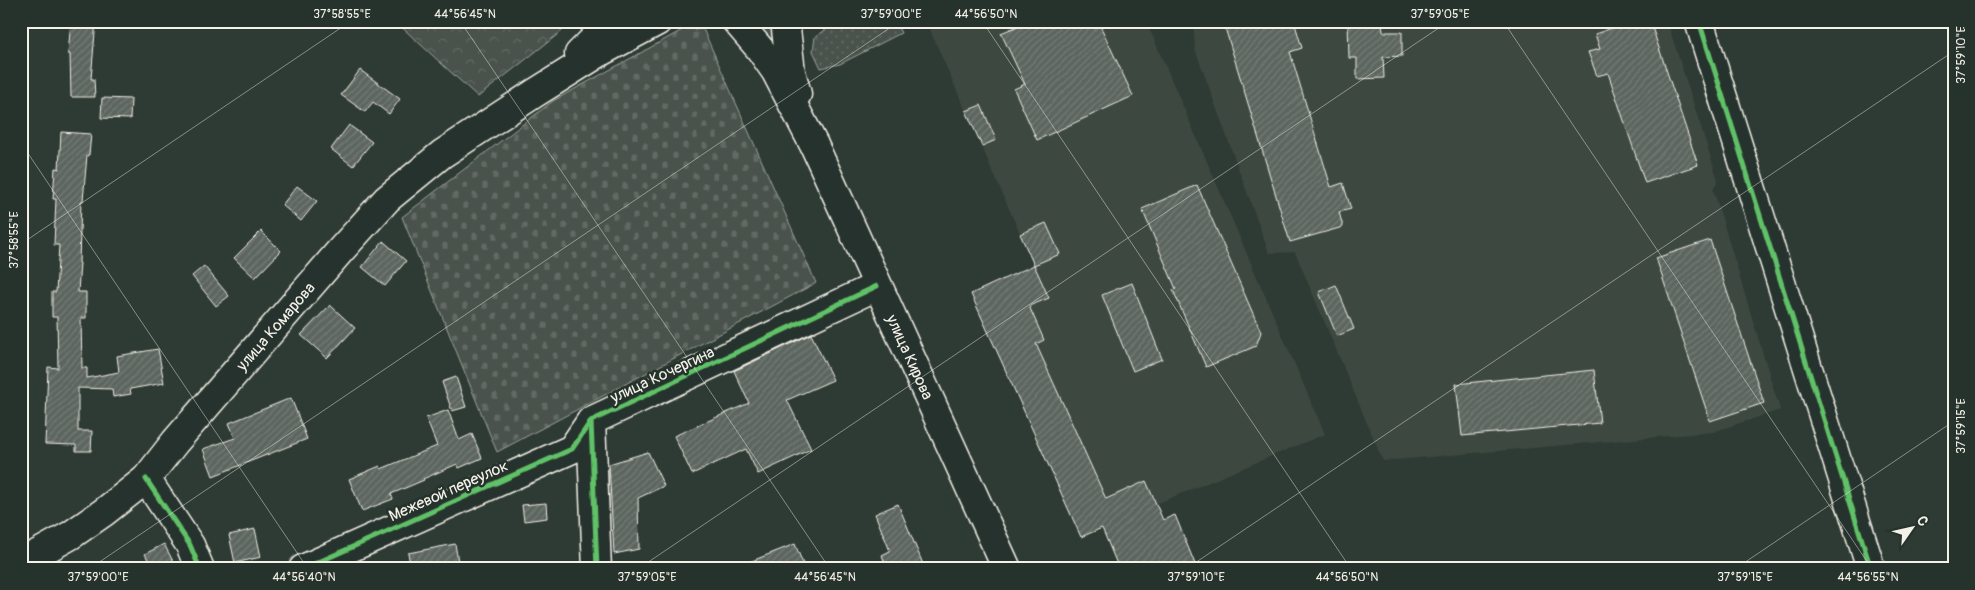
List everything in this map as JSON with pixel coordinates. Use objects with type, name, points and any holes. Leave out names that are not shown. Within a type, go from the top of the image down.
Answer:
[{"type":"main road","points":[[535,93],[595,40],[612,21]]},
{"type":"main road","points":[[535,93],[602,51],[658,21]]},
{"type":"main road","points":[[736,21],[755,42],[776,72],[814,145]]},
{"type":"main road","points":[[785,21],[791,72],[800,106],[814,145]]},
{"type":"main road","points":[[1699,21],[1871,569]]},
{"type":"main road","name":"улица Комарова","points":[[23,557],[71,535],[146,479],[175,442],[387,199],[442,154],[535,93]]},
{"type":"main road","name":"улица Кирова","points":[[814,145],[1007,569]]},
{"type":"main road","name":"улица Кочергина","points":[[591,421],[877,286]]},
{"type":"main road","points":[[591,421],[597,569]]},
{"type":"main road","name":"Межевой переулок","points":[[303,569],[572,449],[591,421]]},
{"type":"main road","points":[[146,479],[190,545],[200,569]]},
{"type":"shaded area","points":[[926,21],[1146,21],[1325,434],[1081,537],[971,294],[1034,265]]},
{"type":"shaded area","points":[[1193,21],[1667,21],[1718,180],[1713,189],[1780,410],[1713,432],[1383,461],[1295,252],[1269,253],[1195,49]]},
{"type":"green space","points":[[395,21],[571,21],[562,31],[478,97]]},
{"type":"green space","points":[[750,21],[772,21],[776,43]]},
{"type":"green space","points":[[839,21],[895,21],[901,33],[840,64],[821,68],[813,51],[815,37]]},
{"type":"green space","points":[[684,29],[703,29],[816,283],[497,452],[402,217],[553,101]]},
{"type":"building","points":[[71,21],[96,21],[91,79],[94,79],[95,97],[71,97],[70,54],[68,54]]},
{"type":"building","points":[[1030,21],[1098,21],[1133,96],[1037,140],[1014,89],[1025,84],[1001,33]]},
{"type":"building","points":[[1223,21],[1294,21],[1302,48],[1290,52],[1331,187],[1343,183],[1351,209],[1339,212],[1343,227],[1290,242]]},
{"type":"building","points":[[1348,21],[1382,21],[1383,32],[1402,32],[1402,56],[1383,57],[1384,78],[1357,79],[1357,58],[1349,58]]},
{"type":"building","points":[[1617,21],[1650,21],[1698,165],[1645,183],[1608,73],[1597,76],[1588,52],[1600,49],[1595,34],[1618,26]]},
{"type":"building","points":[[360,70],[400,99],[389,114],[373,102],[365,112],[341,95]]},
{"type":"building","points":[[102,98],[131,99],[130,119],[101,118]]},
{"type":"building","points":[[981,105],[996,140],[982,146],[966,111]]},
{"type":"building","points":[[349,125],[372,142],[353,166],[331,149]]},
{"type":"building","points":[[61,132],[91,134],[83,201],[81,201],[78,292],[86,292],[86,318],[81,318],[82,368],[87,368],[87,378],[119,372],[117,356],[158,349],[164,383],[130,389],[131,394],[113,397],[112,389],[78,388],[78,431],[92,431],[91,451],[76,451],[76,445],[45,444],[48,367],[58,368],[57,317],[52,317],[52,292],[56,292],[59,245],[54,245],[56,199],[53,199],[55,168],[59,169]]},
{"type":"building","points":[[1197,185],[1261,332],[1256,346],[1206,367],[1173,290],[1176,289],[1142,209]]},
{"type":"building","points":[[297,186],[317,201],[301,221],[282,205]]},
{"type":"building","points":[[1046,223],[1060,254],[1034,265],[1020,234]]},
{"type":"building","points":[[261,231],[281,251],[255,278],[234,258]]},
{"type":"building","points":[[1710,240],[1764,403],[1710,421],[1656,258]]},
{"type":"building","points":[[383,241],[406,261],[385,286],[362,267]]},
{"type":"building","points":[[1034,265],[1049,298],[1029,306],[1044,340],[1036,344],[1106,499],[1146,481],[1163,520],[1175,515],[1197,569],[1119,569],[1102,528],[1081,537],[971,294]]},
{"type":"building","points":[[204,266],[229,296],[216,306],[192,276]]},
{"type":"building","points":[[1132,283],[1162,359],[1133,371],[1102,295]]},
{"type":"building","points":[[1336,285],[1354,329],[1337,336],[1319,292]]},
{"type":"building","points":[[330,305],[355,328],[327,358],[301,335]]},
{"type":"building","points":[[811,334],[833,380],[787,400],[811,449],[758,474],[746,449],[692,474],[674,436],[749,403],[734,371]]},
{"type":"building","points":[[1594,370],[1600,423],[1462,436],[1456,384]]},
{"type":"building","points":[[456,377],[466,407],[452,411],[442,382]]},
{"type":"building","points":[[291,398],[307,439],[213,476],[203,449],[235,438],[229,423]]},
{"type":"building","points":[[448,410],[459,440],[472,434],[482,458],[459,468],[457,464],[423,479],[391,494],[393,499],[362,511],[349,479],[380,466],[381,469],[437,446],[426,418]]},
{"type":"building","points":[[648,452],[664,486],[638,498],[639,549],[614,554],[609,464]]},
{"type":"building","points":[[546,503],[547,518],[524,521],[522,505]]},
{"type":"building","points":[[898,504],[925,569],[887,569],[882,555],[890,551],[875,514]]},
{"type":"building","points":[[255,529],[261,557],[235,563],[229,535]]},
{"type":"building","points":[[164,544],[177,569],[153,569],[145,554]]},
{"type":"building","points":[[455,544],[459,567],[411,569],[408,553]]},
{"type":"building","points":[[795,544],[805,569],[734,569],[734,568]]},
{"type":"cycle path","points":[[1699,21],[1871,569]]},
{"type":"cycle path","points":[[597,569],[591,421],[877,286]]},
{"type":"cycle path","points":[[303,569],[572,449],[591,421]]},
{"type":"cycle path","points":[[146,479],[190,545],[200,569]]}]
